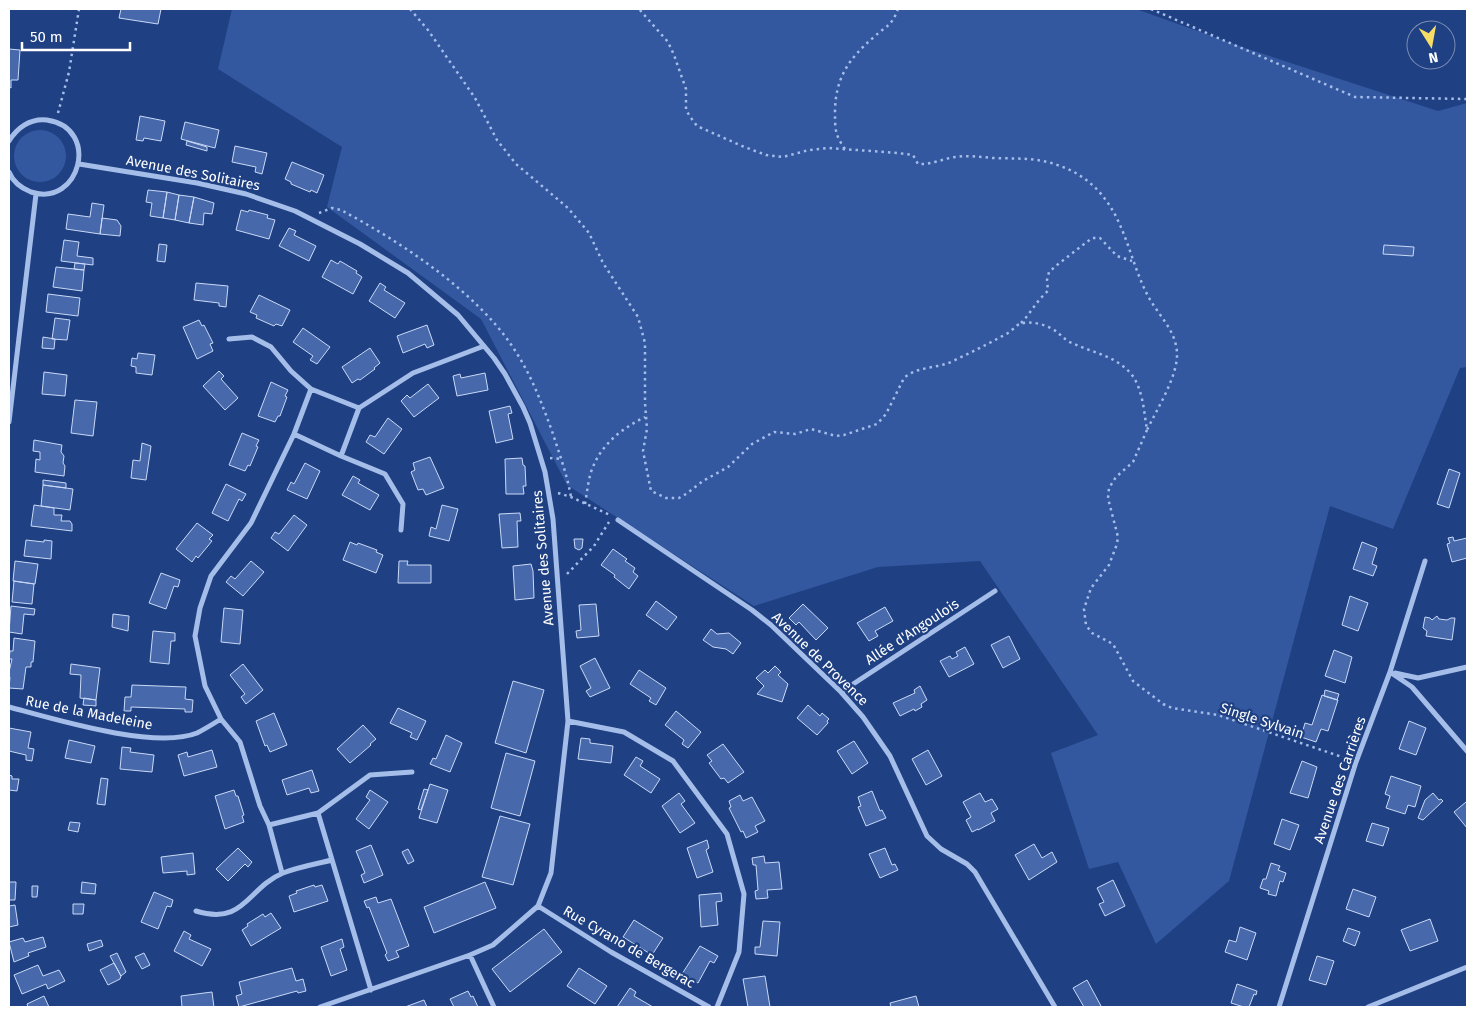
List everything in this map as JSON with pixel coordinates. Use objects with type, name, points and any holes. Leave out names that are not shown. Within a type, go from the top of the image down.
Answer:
[{"type":"street","points":[[9,141],[22,126],[32,121],[54,122],[64,126],[72,134],[78,148],[79,164],[75,174],[64,187],[48,194],[36,194],[26,190],[17,184],[9,172]]},
{"type":"street","name":"Avenue des Solitaires","points":[[79,164],[230,190],[263,199],[295,211],[360,244],[408,273],[458,315],[504,374],[530,423],[541,456],[549,492],[553,519],[568,721],[551,873],[538,906]]},
{"type":"street","points":[[9,422],[36,194]]},
{"type":"street","points":[[229,339],[252,337],[271,347],[291,371],[311,389],[359,408]]},
{"type":"street","points":[[341,456],[359,408],[413,373],[484,346]]},
{"type":"street","points":[[282,873],[269,825],[260,806],[240,742],[221,720],[205,686],[194,636],[200,608],[211,576],[251,523],[294,434],[311,389]]},
{"type":"street","points":[[294,434],[385,474],[403,504],[401,530]]},
{"type":"street","name":"Avenue de Provence","points":[[618,520],[752,610],[771,625],[841,692],[863,716],[890,756],[927,836],[941,849],[967,864],[983,883],[1055,1007]]},
{"type":"street","name":"Avenue des Carrières","points":[[1279,1007],[1356,762],[1390,672],[1425,560]]},
{"type":"street","name":"Allée d'Angoulois","points":[[841,692],[995,591]]},
{"type":"street","points":[[1390,672],[1418,678],[1467,667]]},
{"type":"street","points":[[1390,672],[1412,687],[1467,751]]},
{"type":"street","name":"Rue de la Madeleine","points":[[9,708],[146,738],[175,737],[196,733],[221,720]]},
{"type":"street","points":[[568,721],[624,732],[673,761],[727,834],[744,894],[739,952],[717,1007]]},
{"type":"street","points":[[269,825],[318,813],[370,775],[412,772]]},
{"type":"street","points":[[318,813],[371,990]]},
{"type":"street","points":[[196,911],[210,915],[227,914],[243,906],[259,889],[282,873],[332,860]]},
{"type":"street","points":[[320,1007],[470,955],[493,944],[538,906]]},
{"type":"street","name":"Rue Cyrano de Bergerac","points":[[538,906],[611,952],[709,1007]]},
{"type":"street","points":[[470,955],[494,1007]]},
{"type":"street","points":[[1368,1007],[1467,967]]},
{"type":"path","points":[[54,122],[69,72],[79,9]]},
{"type":"path","points":[[410,9],[428,30],[475,98],[497,140],[516,164],[568,208],[589,234],[603,263],[638,317],[644,336],[645,417],[647,429],[644,458],[651,491],[666,498],[679,498],[686,494],[703,481],[728,467],[748,448],[769,434],[781,432],[795,434],[811,429],[836,436],[876,424],[886,414],[907,374],[944,365],[1006,334],[1020,324],[1040,298],[1048,291],[1047,280],[1049,272],[1069,254],[1092,238],[1100,238],[1117,256],[1132,261]]},
{"type":"path","points":[[639,9],[668,42],[686,89],[686,110],[697,126],[766,155],[783,157],[818,149],[845,148],[914,155],[918,164],[926,165],[957,157],[973,156],[1030,159],[1060,165],[1085,179],[1106,200],[1115,214],[1132,261],[1149,298],[1171,331],[1175,342],[1176,366],[1147,430]]},
{"type":"path","points":[[845,148],[838,140],[835,131],[836,89],[855,56],[892,22],[898,9]]},
{"type":"path","points":[[1151,9],[1355,97],[1467,99]]},
{"type":"path","points":[[1020,324],[1035,323],[1045,326],[1056,331],[1072,343],[1102,354],[1120,364],[1132,376],[1140,391],[1147,430]]},
{"type":"path","points":[[585,504],[591,473],[598,456],[612,439],[626,427],[645,417]]},
{"type":"path","name":"Single Sylvain","points":[[1147,430],[1133,462],[1116,477],[1109,488],[1108,498],[1118,544],[1109,565],[1097,578],[1089,594],[1084,609],[1086,625],[1092,633],[1113,644],[1133,681],[1163,704],[1172,708],[1218,715],[1356,762]]},
{"type":"path","points":[[549,492],[565,495],[612,516],[594,546],[573,568],[558,588]]},
{"type":"shaded area","points":[[232,9],[1136,9],[1248,49],[1438,111],[1467,103],[1467,367],[1460,368],[1393,529],[1330,506],[1229,881],[1156,944],[1118,862],[1089,869],[1051,753],[1098,735],[980,561],[878,567],[754,606],[567,485],[481,319],[327,207],[342,147],[218,69]]},
{"type":"shaded area","points":[[40,130],[50,132],[58,138],[64,146],[66,156],[64,166],[58,174],[50,180],[40,182],[30,180],[22,174],[16,166],[14,156],[16,146],[22,138],[30,132]]},
{"type":"building","points":[[121,9],[161,9],[158,24],[119,18]]},
{"type":"building","points":[[9,49],[20,50],[18,80],[11,80],[11,88],[9,87]]},
{"type":"building","points":[[140,116],[165,121],[161,141],[144,138],[143,141],[136,140]]},
{"type":"building","points":[[185,122],[219,130],[215,148],[181,139]]},
{"type":"building","points":[[187,141],[207,147],[207,151],[186,145]]},
{"type":"building","points":[[235,146],[267,153],[262,174],[255,172],[256,167],[232,162]]},
{"type":"building","points":[[292,162],[324,175],[317,193],[291,184],[291,182],[285,179]]},
{"type":"building","points":[[148,190],[167,192],[163,218],[150,216],[152,203],[146,202]]},
{"type":"building","points":[[167,192],[179,195],[175,220],[163,218]]},
{"type":"building","points":[[179,195],[194,197],[189,223],[175,220]]},
{"type":"building","points":[[194,197],[214,203],[212,214],[204,213],[203,225],[189,223]]},
{"type":"building","points":[[92,203],[104,205],[100,234],[66,229],[68,214],[90,217]]},
{"type":"building","points":[[241,210],[268,215],[267,218],[275,220],[269,239],[236,230]]},
{"type":"building","points":[[102,218],[117,220],[121,226],[120,236],[100,234]]},
{"type":"building","points":[[289,228],[296,231],[294,235],[316,246],[309,261],[279,246]]},
{"type":"building","points":[[64,240],[79,242],[77,256],[93,258],[93,265],[61,261]]},
{"type":"building","points":[[159,244],[167,245],[165,262],[157,261]]},
{"type":"building","points":[[1384,245],[1414,247],[1413,256],[1383,254]]},
{"type":"building","points":[[331,260],[338,264],[340,261],[357,271],[356,273],[362,277],[353,294],[322,277]]},
{"type":"building","points":[[75,263],[85,264],[84,270],[74,269]]},
{"type":"building","points":[[56,267],[84,270],[82,291],[53,287]]},
{"type":"building","points":[[196,283],[228,286],[226,307],[219,306],[219,303],[194,300]]},
{"type":"building","points":[[380,283],[386,287],[384,290],[405,303],[395,318],[369,301]]},
{"type":"building","points":[[48,294],[80,298],[78,316],[46,312]]},
{"type":"building","points":[[259,295],[290,310],[282,326],[276,324],[274,326],[256,318],[257,315],[250,312]]},
{"type":"building","points":[[55,318],[70,320],[67,340],[52,339]]},
{"type":"building","points":[[199,320],[202,326],[204,325],[213,343],[210,344],[213,351],[197,359],[183,327]]},
{"type":"building","points":[[427,325],[434,345],[427,348],[425,344],[403,353],[397,336]]},
{"type":"building","points":[[303,328],[330,347],[317,364],[310,360],[313,356],[293,342]]},
{"type":"building","points":[[43,337],[55,339],[54,349],[42,348]]},
{"type":"building","points":[[370,348],[380,363],[360,380],[358,379],[352,383],[342,367]]},
{"type":"building","points":[[138,353],[155,355],[152,375],[136,373],[136,367],[131,366],[132,358],[137,359]]},
{"type":"building","points":[[219,371],[224,376],[221,379],[238,398],[225,410],[203,386]]},
{"type":"building","points":[[44,372],[67,375],[65,396],[42,394]]},
{"type":"building","points":[[485,373],[488,390],[457,396],[453,376],[460,374],[461,378]]},
{"type":"building","points":[[271,382],[288,390],[280,416],[278,416],[275,422],[258,416]]},
{"type":"building","points":[[428,384],[439,398],[414,417],[401,401],[407,395],[410,398]]},
{"type":"building","points":[[75,400],[97,402],[93,436],[71,433]]},
{"type":"building","points":[[510,406],[512,413],[508,414],[513,439],[496,443],[489,411]]},
{"type":"building","points":[[388,418],[402,429],[384,454],[366,442],[370,435],[375,437]]},
{"type":"building","points":[[242,433],[259,440],[250,466],[248,465],[245,471],[229,465]]},
{"type":"building","points":[[34,440],[62,445],[61,452],[64,456],[63,463],[65,466],[64,476],[35,472],[36,459],[40,460],[40,452],[33,451]]},
{"type":"building","points":[[142,443],[151,446],[146,480],[131,478],[133,460],[140,461]]},
{"type":"building","points":[[430,457],[444,488],[426,495],[423,489],[418,490],[411,472],[415,470],[413,463]]},
{"type":"building","points":[[522,458],[523,465],[525,466],[526,486],[523,486],[524,494],[506,494],[505,459]]},
{"type":"building","points":[[305,463],[320,471],[307,499],[287,490],[291,482],[294,484]]},
{"type":"building","points":[[1449,469],[1460,473],[1449,508],[1437,504]]},
{"type":"building","points":[[353,476],[360,480],[358,483],[379,495],[370,510],[342,495]]},
{"type":"building","points":[[43,480],[66,483],[66,488],[43,485]]},
{"type":"building","points":[[226,484],[246,494],[242,501],[239,499],[228,521],[212,513]]},
{"type":"building","points":[[43,485],[73,489],[70,510],[41,506]]},
{"type":"building","points":[[34,505],[54,508],[54,515],[62,515],[61,521],[70,521],[72,531],[31,526]]},
{"type":"building","points":[[442,505],[458,509],[449,541],[429,536],[431,527],[436,529]]},
{"type":"building","points":[[520,513],[521,521],[517,521],[518,547],[502,548],[499,514]]},
{"type":"building","points":[[294,515],[307,525],[288,551],[271,538],[275,532],[279,534]]},
{"type":"building","points":[[197,523],[213,535],[209,539],[212,541],[198,558],[196,556],[192,562],[176,549]]},
{"type":"building","points":[[1453,537],[1454,541],[1467,538],[1467,558],[1452,562],[1447,544],[1450,543],[1448,538]]},
{"type":"building","points":[[574,539],[583,539],[582,548],[579,550],[575,548]]},
{"type":"building","points":[[26,540],[52,541],[51,559],[24,556]]},
{"type":"building","points":[[350,542],[377,550],[376,552],[383,555],[376,573],[343,560]]},
{"type":"building","points":[[1362,542],[1377,548],[1372,564],[1377,566],[1373,576],[1353,569]]},
{"type":"building","points":[[613,549],[627,559],[625,561],[635,568],[633,572],[638,576],[629,589],[614,577],[615,575],[601,565]]},
{"type":"building","points":[[15,561],[38,564],[35,584],[13,581]]},
{"type":"building","points":[[251,561],[264,572],[243,596],[226,582],[231,576],[235,579]]},
{"type":"building","points":[[399,561],[408,561],[407,565],[431,565],[431,583],[398,583]]},
{"type":"building","points":[[531,564],[534,598],[515,600],[513,566]]},
{"type":"building","points":[[161,573],[180,580],[178,587],[174,586],[166,609],[149,603]]},
{"type":"building","points":[[14,581],[34,584],[32,604],[12,602]]},
{"type":"building","points":[[1350,596],[1368,603],[1358,631],[1342,625]]},
{"type":"building","points":[[656,601],[677,617],[667,630],[646,615]]},
{"type":"building","points":[[596,604],[599,636],[577,638],[576,631],[581,630],[579,605]]},
{"type":"building","points":[[803,604],[828,628],[816,640],[799,622],[796,625],[789,618]]},
{"type":"building","points":[[11,606],[35,609],[34,615],[24,614],[22,634],[9,632]]},
{"type":"building","points":[[885,607],[893,621],[875,631],[878,636],[869,641],[857,623]]},
{"type":"building","points":[[224,608],[243,610],[240,644],[221,642]]},
{"type":"building","points":[[113,614],[129,616],[128,631],[112,627]]},
{"type":"building","points":[[1437,616],[1439,619],[1447,620],[1455,618],[1452,640],[1426,636],[1427,631],[1423,628],[1425,617],[1432,620]]},
{"type":"building","points":[[711,629],[717,634],[729,633],[741,643],[733,654],[726,649],[713,647],[703,640]]},
{"type":"building","points":[[153,631],[175,633],[175,641],[171,641],[169,664],[150,662]]},
{"type":"building","points":[[1009,636],[1020,659],[1003,668],[991,645]]},
{"type":"building","points":[[14,638],[35,641],[33,662],[31,662],[31,667],[26,667],[23,689],[9,688],[9,672],[12,659],[9,659],[10,651],[13,651]]},
{"type":"building","points":[[965,647],[974,664],[949,677],[940,661],[950,656],[952,659],[958,656],[956,652]]},
{"type":"building","points":[[1334,650],[1352,657],[1345,683],[1325,676]]},
{"type":"building","points":[[595,658],[610,688],[590,697],[586,691],[591,688],[580,666]]},
{"type":"building","points":[[71,664],[100,668],[96,700],[80,698],[81,675],[70,674]]},
{"type":"building","points":[[243,664],[263,690],[246,704],[241,697],[245,694],[230,675]]},
{"type":"building","points":[[775,666],[781,672],[778,675],[788,684],[782,702],[757,694],[764,686],[756,678],[765,670],[768,673]]},
{"type":"building","points":[[639,670],[666,688],[656,705],[649,701],[651,698],[630,684]]},
{"type":"building","points":[[513,681],[544,690],[526,753],[495,743]]},
{"type":"building","points":[[132,685],[186,687],[185,699],[193,700],[192,712],[185,712],[185,709],[131,707],[131,711],[124,711],[125,697],[131,697]]},
{"type":"building","points":[[920,686],[927,700],[921,704],[922,707],[900,716],[893,703],[915,693],[914,690]]},
{"type":"building","points":[[1325,690],[1339,694],[1337,700],[1324,696]]},
{"type":"building","points":[[1322,695],[1338,700],[1328,731],[1321,729],[1316,742],[1301,737],[1305,723],[1312,725]]},
{"type":"building","points":[[84,698],[96,700],[96,706],[83,705]]},
{"type":"building","points":[[808,705],[820,716],[822,713],[829,719],[828,723],[817,735],[797,718]]},
{"type":"building","points":[[398,708],[426,721],[417,740],[410,737],[412,733],[390,723]]},
{"type":"building","points":[[676,711],[701,732],[688,748],[682,744],[684,740],[665,725]]},
{"type":"building","points":[[274,713],[287,745],[270,752],[267,745],[265,746],[256,721]]},
{"type":"building","points":[[1409,721],[1426,728],[1416,755],[1399,749]]},
{"type":"building","points":[[363,725],[376,739],[350,763],[337,749]]},
{"type":"building","points":[[9,728],[31,732],[28,748],[34,749],[32,761],[26,760],[26,755],[9,751]]},
{"type":"building","points":[[446,735],[462,743],[450,772],[430,764],[433,758],[436,759]]},
{"type":"building","points":[[581,738],[590,739],[590,743],[613,746],[611,763],[578,759]]},
{"type":"building","points":[[69,740],[95,746],[91,763],[65,758]]},
{"type":"building","points":[[854,741],[868,763],[852,774],[837,751]]},
{"type":"building","points":[[723,744],[744,772],[728,783],[724,778],[721,779],[709,763],[712,761],[707,755]]},
{"type":"building","points":[[122,747],[131,748],[130,752],[154,755],[152,772],[120,769]]},
{"type":"building","points":[[212,750],[217,767],[184,776],[178,755],[187,752],[188,757]]},
{"type":"building","points":[[928,750],[942,776],[926,785],[912,759]]},
{"type":"building","points":[[506,753],[535,761],[520,816],[491,808]]},
{"type":"building","points":[[636,757],[643,761],[640,766],[660,779],[651,793],[624,775]]},
{"type":"building","points":[[1302,761],[1317,767],[1308,798],[1290,793]]},
{"type":"building","points":[[312,770],[319,791],[311,793],[309,788],[287,795],[282,780]]},
{"type":"building","points":[[9,775],[12,776],[12,779],[19,779],[17,791],[9,790]]},
{"type":"building","points":[[1391,776],[1421,786],[1415,807],[1408,805],[1405,814],[1386,808],[1390,796],[1385,794]]},
{"type":"building","points":[[101,778],[108,779],[105,805],[97,804]]},
{"type":"building","points":[[430,784],[448,790],[437,823],[419,818]]},
{"type":"building","points":[[424,789],[428,790],[421,810],[418,809]]},
{"type":"building","points":[[234,790],[244,815],[242,816],[244,822],[225,829],[215,796]]},
{"type":"building","points":[[370,790],[388,802],[369,829],[356,819],[370,800],[366,797]]},
{"type":"building","points":[[872,791],[880,811],[882,810],[886,818],[866,826],[858,807],[861,806],[858,797]]},
{"type":"building","points":[[679,793],[685,801],[681,804],[695,823],[680,833],[662,806]]},
{"type":"building","points":[[980,793],[985,802],[992,799],[998,809],[991,813],[995,821],[972,832],[966,820],[971,817],[963,802]]},
{"type":"building","points":[[1433,793],[1439,800],[1443,801],[1423,820],[1418,818],[1425,800]]},
{"type":"building","points":[[740,795],[743,801],[752,797],[765,821],[755,826],[758,832],[746,838],[729,808],[731,807],[729,801]]},
{"type":"building","points":[[1467,803],[1467,828],[1454,812]]},
{"type":"building","points":[[500,816],[530,824],[513,885],[482,877]]},
{"type":"building","points":[[1282,819],[1299,825],[1290,850],[1274,844]]},
{"type":"building","points":[[70,822],[80,823],[78,832],[68,830]]},
{"type":"building","points":[[1372,823],[1389,828],[1383,846],[1366,841]]},
{"type":"building","points":[[707,840],[709,848],[706,850],[713,872],[697,878],[687,848]]},
{"type":"building","points":[[1034,844],[1042,858],[1052,852],[1057,862],[1029,880],[1015,855]]},
{"type":"building","points":[[371,845],[383,875],[364,883],[361,875],[365,873],[356,851]]},
{"type":"building","points":[[238,848],[252,862],[248,867],[245,864],[228,881],[216,869]]},
{"type":"building","points":[[885,848],[892,865],[895,864],[898,870],[880,878],[869,854]]},
{"type":"building","points":[[408,849],[414,861],[408,864],[402,852]]},
{"type":"building","points":[[193,853],[195,874],[187,875],[187,871],[163,873],[161,857]]},
{"type":"building","points":[[764,856],[765,863],[779,862],[782,889],[767,890],[768,898],[756,899],[755,891],[758,890],[756,865],[753,865],[752,858]]},
{"type":"building","points":[[1271,863],[1280,866],[1278,870],[1286,873],[1283,882],[1280,881],[1276,896],[1268,894],[1269,891],[1260,888],[1263,879],[1266,879]]},
{"type":"building","points":[[1113,880],[1125,906],[1105,916],[1099,904],[1104,902],[1097,888]]},
{"type":"building","points":[[9,882],[16,882],[15,900],[9,900]]},
{"type":"building","points":[[82,882],[96,884],[95,894],[81,893]]},
{"type":"building","points":[[485,882],[496,908],[434,933],[424,907]]},
{"type":"building","points":[[314,885],[315,887],[322,885],[328,901],[294,912],[289,896],[297,893],[296,891]]},
{"type":"building","points":[[32,886],[38,886],[37,897],[32,897]]},
{"type":"building","points":[[1353,889],[1376,897],[1369,917],[1346,909]]},
{"type":"building","points":[[154,892],[173,900],[171,907],[167,906],[158,929],[141,922]]},
{"type":"building","points":[[721,893],[722,901],[716,902],[718,925],[701,927],[699,895]]},
{"type":"building","points":[[376,897],[378,903],[391,899],[409,946],[396,951],[399,957],[388,961],[385,955],[387,953],[369,907],[367,908],[364,901]]},
{"type":"building","points":[[73,904],[84,904],[83,914],[73,914]]},
{"type":"building","points":[[15,905],[18,925],[9,927],[9,906]]},
{"type":"building","points":[[271,913],[281,928],[251,946],[242,930],[248,926],[247,924],[263,914],[265,917]]},
{"type":"building","points":[[1430,919],[1438,941],[1410,951],[1401,930]]},
{"type":"building","points":[[634,920],[663,938],[652,955],[623,937]]},
{"type":"building","points":[[763,921],[780,922],[777,956],[755,954],[755,947],[760,947]]},
{"type":"building","points":[[1240,927],[1256,933],[1247,960],[1225,952],[1229,940],[1236,942]]},
{"type":"building","points":[[1348,928],[1360,932],[1355,946],[1343,941]]},
{"type":"building","points":[[544,929],[562,952],[510,992],[492,969]]},
{"type":"building","points":[[184,931],[191,935],[189,939],[211,949],[202,966],[174,951]]},
{"type":"building","points":[[43,937],[46,947],[28,953],[29,956],[14,962],[9,942],[23,938],[25,942]]},
{"type":"building","points":[[342,939],[344,947],[340,949],[347,970],[331,976],[321,947]]},
{"type":"building","points":[[101,940],[103,946],[89,951],[87,944]]},
{"type":"building","points":[[700,946],[718,956],[714,963],[710,961],[698,983],[682,974]]},
{"type":"building","points":[[117,953],[126,972],[121,976],[110,956]]},
{"type":"building","points":[[144,953],[150,965],[142,969],[135,957]]},
{"type":"building","points":[[1317,956],[1334,961],[1326,985],[1309,980]]},
{"type":"building","points":[[114,963],[121,976],[120,979],[108,985],[100,970]]},
{"type":"building","points":[[38,965],[43,976],[59,970],[65,981],[48,989],[46,984],[22,994],[14,975]]},
{"type":"building","points":[[292,968],[296,981],[303,979],[306,991],[298,993],[297,991],[239,1007],[236,996],[242,994],[239,982]]},
{"type":"building","points":[[579,968],[607,986],[595,1004],[567,986]]},
{"type":"building","points":[[765,976],[770,1007],[748,1007],[743,979]]},
{"type":"building","points":[[1087,980],[1101,1006],[1084,1007],[1073,988]]},
{"type":"building","points":[[1237,984],[1257,991],[1249,1007],[1231,1003]]},
{"type":"building","points":[[630,988],[636,992],[634,996],[653,1007],[617,1007]]},
{"type":"building","points":[[468,991],[471,997],[473,996],[478,1007],[454,1007],[450,999]]},
{"type":"building","points":[[212,992],[214,1007],[182,1007],[181,996]]},
{"type":"building","points":[[44,996],[49,1007],[28,1007],[27,1004]]},
{"type":"building","points":[[916,996],[919,1007],[891,1007],[890,1003]]},
{"type":"building","points":[[424,1000],[427,1007],[405,1007]]}]
